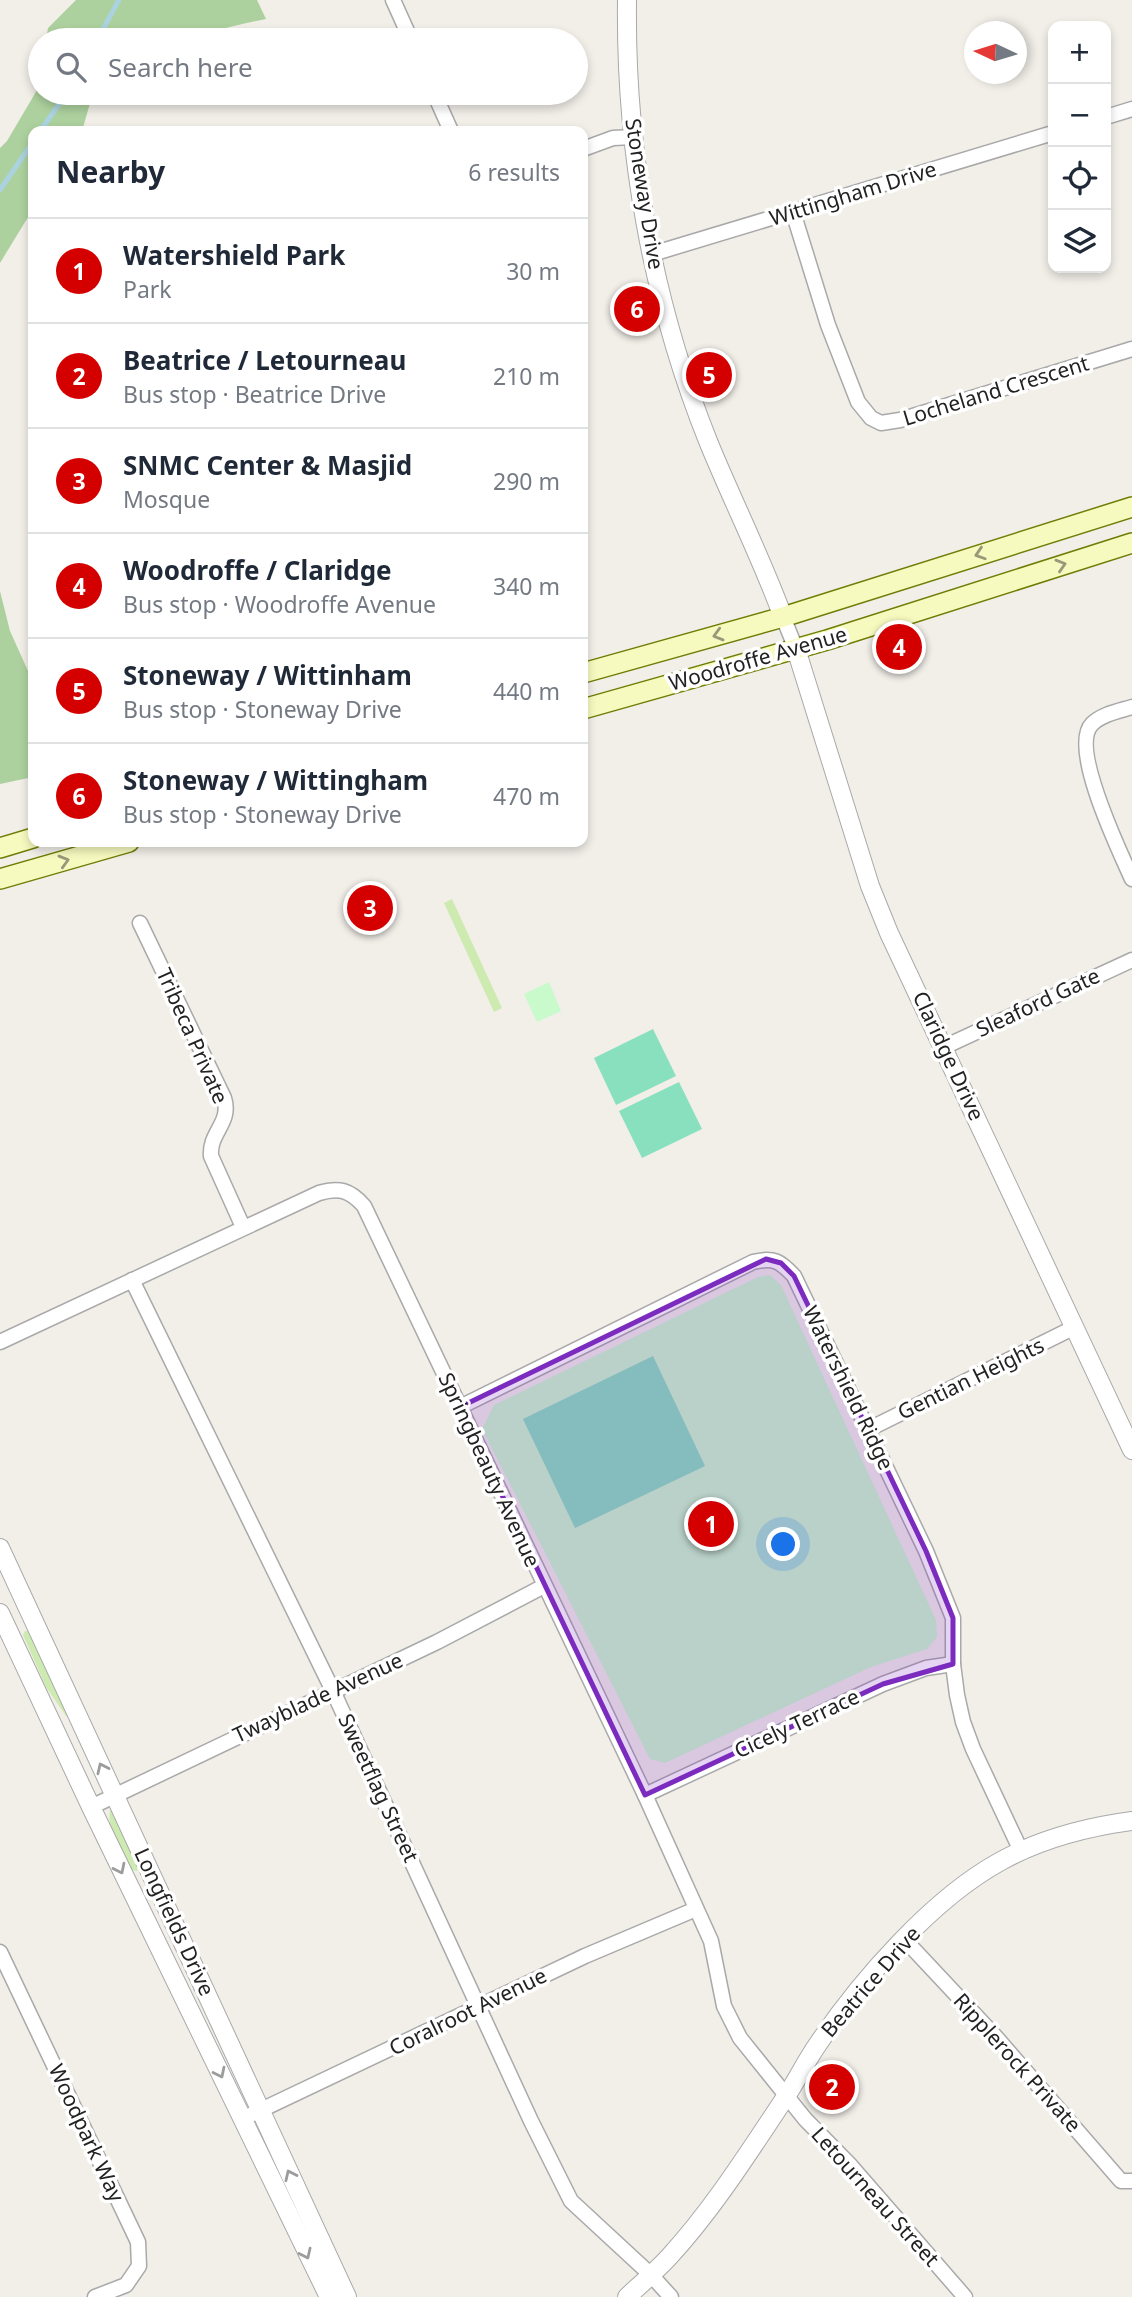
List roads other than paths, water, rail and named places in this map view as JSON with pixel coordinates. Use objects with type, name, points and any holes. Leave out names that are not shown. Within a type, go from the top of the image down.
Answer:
[{"type":"main road","name":"Woodroffe Avenue","points":[[588,672],[783,617],[1132,507]]},
{"type":"main road","name":"Woodroffe Avenue","points":[[588,708],[796,649],[1132,543]]},
{"type":"main road","points":[[0,848],[28,840]]},
{"type":"main road","points":[[0,879],[112,847]]},
{"type":"street","points":[[393,0],[406,28]]},
{"type":"street","name":"Stoneway Drive","points":[[627,0],[627,67],[642,210],[675,346],[708,440],[783,617]]},
{"type":"street","points":[[439,105],[449,126]]},
{"type":"street","points":[[1111,115],[1132,109]]},
{"type":"street","name":"Wittingham Drive","points":[[652,254],[1048,135]]},
{"type":"street","points":[[588,147],[613,138],[633,137]]},
{"type":"street","name":"Locheland Crescent","points":[[793,212],[828,326],[858,402],[871,418],[881,423],[900,420],[1132,349]]},
{"type":"street","points":[[783,617],[796,649]]},
{"type":"street","name":"Claridge Drive","points":[[796,649],[870,886],[889,933],[1132,1450]]},
{"type":"street","points":[[1132,706],[1110,713],[1091,725],[1084,740],[1107,824],[1132,879]]},
{"type":"street","name":"Tribeca Private","points":[[140,923],[224,1098],[227,1110],[211,1144],[211,1156],[243,1227]]},
{"type":"street","name":"Sleaford Gate","points":[[944,1047],[1132,960]]},
{"type":"street","name":"Springbeauty Avenue","points":[[0,1342],[243,1227],[328,1190],[342,1190],[355,1195],[365,1206],[645,1795],[711,1941],[724,2006],[740,2038],[786,2096]]},
{"type":"street","name":"Watershield Ridge","points":[[460,1407],[741,1268],[766,1259],[781,1263],[794,1276],[926,1550],[953,1618],[953,1664],[957,1695],[970,1740],[1021,1852]]},
{"type":"street","name":"Sweetflag Street","points":[[132,1280],[333,1691],[531,2121],[571,2201],[671,2297]]},
{"type":"street","name":"Gentian Heights","points":[[867,1430],[1075,1327]]},
{"type":"street","name":"Longfields Drive","points":[[0,1548],[347,2297]]},
{"type":"street","name":"Twayblade Avenue","points":[[91,1807],[437,1642],[544,1586]]},
{"type":"street","name":"Longfields Drive","points":[[0,1613],[329,2297]]},
{"type":"street","name":"Cicely Terrace","points":[[645,1795],[883,1684],[926,1668],[953,1664]]},
{"type":"street","name":"Beatrice Drive","points":[[627,2297],[690,2232],[786,2096],[819,2042],[868,1978],[904,1939],[933,1912],[999,1862],[1048,1840],[1109,1824],[1132,1821]]},
{"type":"street","name":"Coralroot Avenue","points":[[242,2119],[585,1955],[696,1909]]},
{"type":"street","name":"Ripplerock Private","points":[[904,1939],[995,2036],[1121,2181],[1132,2181]]},
{"type":"street","name":"Woodpark Way","points":[[0,1952],[138,2242],[139,2266],[126,2285],[95,2297]]},
{"type":"street","name":"Letourneau Street","points":[[786,2096],[965,2297]]},
{"type":"waterway","points":[[104,28],[119,0]]},
{"type":"waterway","points":[[44,126],[58,105]]},
{"type":"waterway","points":[[0,190],[28,149]]},
{"type":"place","name":"Stoneway / Wittingham","points":[[637,309]]},
{"type":"place","name":"Stoneway / Wittinham","points":[[709,375]]},
{"type":"place","name":"Woodroffe / Claridge","points":[[899,647]]},
{"type":"place","name":"SNMC Center & Masjid","points":[[370,908]]},
{"type":"place","name":"Watershield Park","points":[[711,1524]]},
{"type":"place","name":"Beatrice / Letourneau","points":[[832,2087]]}]
